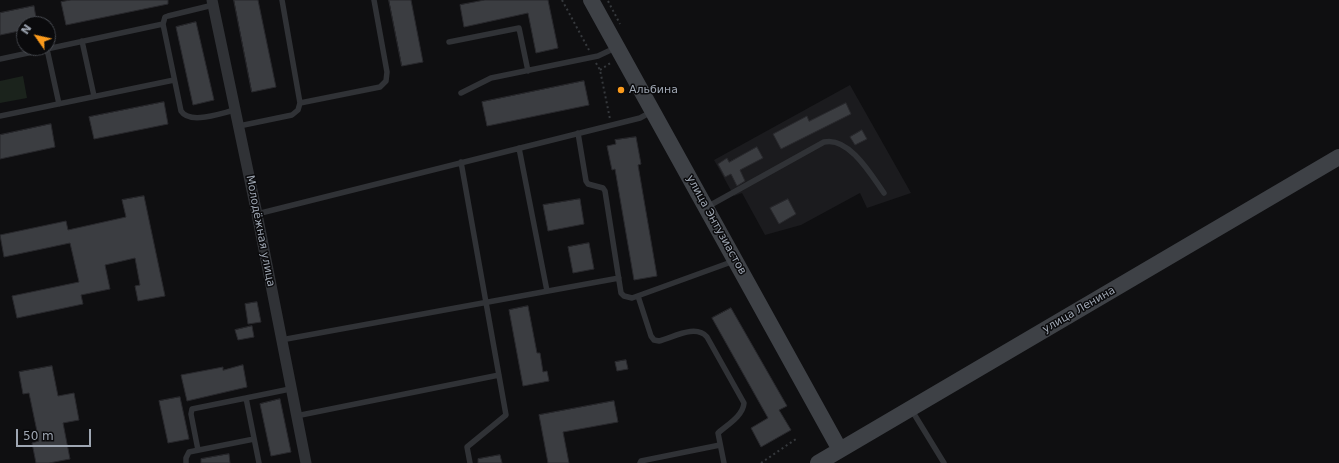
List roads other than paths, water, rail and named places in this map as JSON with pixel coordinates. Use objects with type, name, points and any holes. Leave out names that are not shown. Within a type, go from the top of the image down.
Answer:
[{"type":"street","name":"улица Энтузиастов","points":[[591,0],[840,450]]},
{"type":"street","name":"Молодёжная улица","points":[[212,3],[257,214],[304,463]]},
{"type":"street","name":"улица Ленина","points":[[818,463],[1339,158]]},
{"type":"lane","points":[[239,126],[292,115],[298,110],[300,103],[282,0]]},
{"type":"lane","points":[[300,103],[380,87],[386,80],[374,0]]},
{"type":"lane","points":[[212,3],[164,17],[163,24],[174,80],[181,111],[188,118],[194,119],[235,110]]},
{"type":"lane","points":[[56,47],[163,24]]},
{"type":"lane","points":[[448,42],[519,28],[528,71]]},
{"type":"lane","points":[[82,41],[94,96]]},
{"type":"lane","points":[[461,93],[491,78],[598,56],[617,46]]},
{"type":"lane","points":[[0,59],[16,56]]},
{"type":"lane","points":[[49,56],[59,104]]},
{"type":"lane","points":[[0,116],[174,80]]},
{"type":"lane","points":[[257,214],[640,118],[653,111]]},
{"type":"lane","points":[[578,133],[586,181],[588,184],[603,188],[605,191],[621,293],[624,296],[632,298],[736,260]]},
{"type":"lane","points":[[706,207],[824,142],[830,141],[842,145],[858,158],[884,193]]},
{"type":"lane","points":[[519,148],[547,291]]},
{"type":"lane","points":[[461,162],[506,415],[467,447],[470,463]]},
{"type":"lane","points":[[281,340],[619,278]]},
{"type":"lane","points":[[638,296],[651,336],[654,340],[660,341],[695,330],[702,332],[707,337],[744,403],[743,410],[718,433],[724,463]]},
{"type":"lane","points":[[296,416],[499,375]]},
{"type":"lane","points":[[198,450],[191,414],[192,409],[290,389]]},
{"type":"lane","points":[[246,398],[259,463]]},
{"type":"lane","points":[[910,409],[944,463]]},
{"type":"lane","points":[[186,463],[186,458],[189,452],[254,439]]},
{"type":"lane","points":[[640,463],[641,461],[720,445]]},
{"type":"place","name":"Альбина","points":[[621,90]]}]
